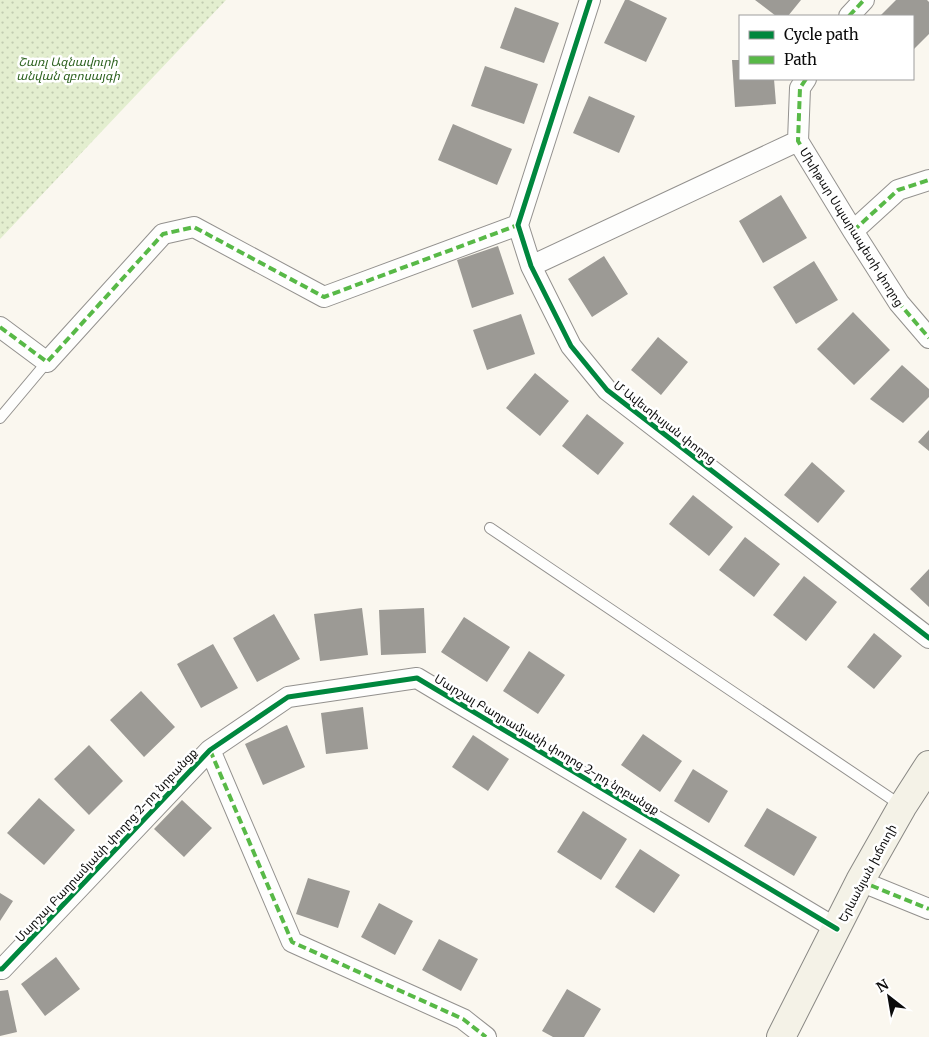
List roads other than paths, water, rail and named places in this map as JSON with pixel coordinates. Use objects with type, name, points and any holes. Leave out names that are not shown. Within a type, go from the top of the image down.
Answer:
[{"type":"street","points":[[0,327],[47,362],[162,234],[194,227],[324,297],[518,225],[590,0]]},
{"type":"street","points":[[850,15],[864,0]]},
{"type":"street","name":"Մխիթար Սպարապետի փողոց","points":[[805,80],[800,88],[798,142],[899,304],[929,338]]},
{"type":"street","points":[[531,266],[798,142]]},
{"type":"street","points":[[852,231],[898,190],[929,180]]},
{"type":"street","name":"Մ Ավետիսյան փողոց","points":[[518,225],[531,266],[571,346],[607,390],[929,638]]},
{"type":"street","name":"Մարշալ Բաղրամյանի փողոց 2-րդ նրբանցք","points":[[0,970],[210,750],[288,697],[416,678],[837,929]]},
{"type":"street","points":[[210,750],[292,942],[462,1019],[486,1037]]},
{"type":"street","name":"Երևանյան խճուղի","points":[[781,1037],[860,881],[902,807],[929,765]]},
{"type":"street","points":[[860,881],[929,909]]},
{"type":"lane","points":[[0,418],[47,362]]},
{"type":"lane","points":[[490,528],[902,807]]},
{"type":"park label","name":"Շառլ Ազնավուրի անվան զբոսայգի","points":[[68,68]]}]
